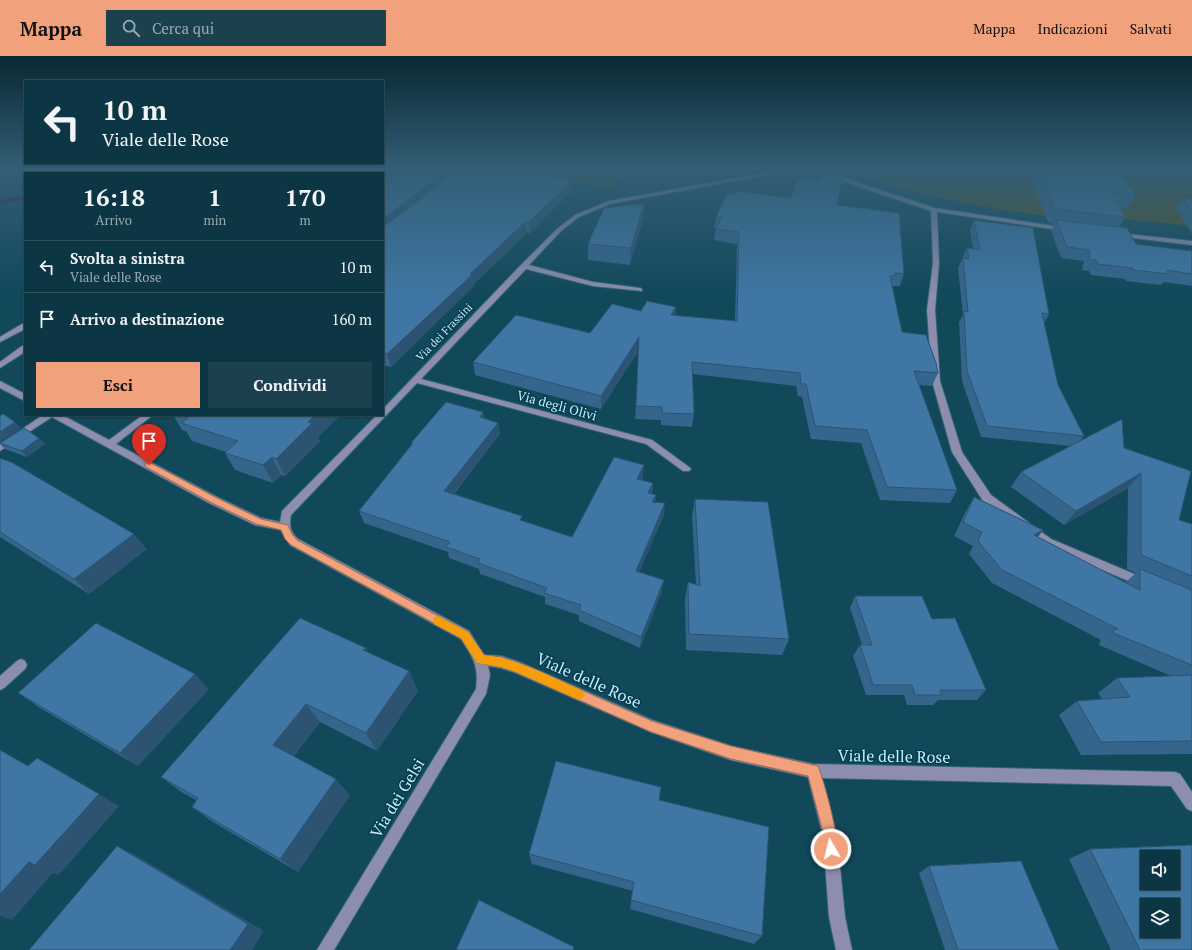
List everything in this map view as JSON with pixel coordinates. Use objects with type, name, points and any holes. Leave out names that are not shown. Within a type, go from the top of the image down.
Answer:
[{"type":"street","name":"Via dei Frassini","points":[[384,414],[523,266],[567,223],[577,216],[587,212]]},
{"type":"street","points":[[934,212],[936,263],[931,310],[936,381],[957,452],[987,498],[1047,542],[1149,585]]},
{"type":"street","points":[[946,212],[1071,230]]},
{"type":"street","points":[[1109,234],[1192,244]]},
{"type":"street","points":[[523,266],[593,284],[640,290]]},
{"type":"street","points":[[0,340],[24,327]]},
{"type":"street","points":[[0,366],[24,349]]},
{"type":"street","name":"Via degli Olivi","points":[[415,380],[649,442],[686,469]]},
{"type":"street","points":[[0,384],[24,397]]},
{"type":"street","points":[[0,448],[48,416]]},
{"type":"street","points":[[57,416],[213,500],[259,522],[285,527],[288,536],[294,542],[464,635],[481,660]]},
{"type":"street","points":[[110,444],[148,416]]},
{"type":"street","name":"Via dei Frassini","points":[[285,527],[284,522],[286,514],[382,416]]},
{"type":"street","name":"Viale delle Rose","points":[[481,660],[501,662],[518,668],[651,726],[731,753],[813,771],[1175,779],[1192,804]]},
{"type":"street","name":"Via dei Gelsi","points":[[325,950],[482,690],[484,675],[481,660]]},
{"type":"street","points":[[0,684],[21,665]]},
{"type":"street","points":[[813,771],[830,836],[837,917],[844,950]]},
{"type":"shaded area","points":[[1018,212],[1192,212],[1192,226],[1124,219],[1115,224]]},
{"type":"building","points":[[384,212],[393,212],[384,218]]},
{"type":"building","points":[[403,212],[540,212],[529,222],[526,221],[470,274],[472,275],[387,354],[384,353],[384,226]]},
{"type":"building","points":[[602,212],[642,212],[631,248],[588,244]]},
{"type":"building","points":[[719,212],[889,212],[899,213],[904,274],[895,273],[895,276],[890,276],[902,332],[926,335],[936,363],[938,373],[914,371],[957,490],[887,487],[867,430],[815,426],[806,384],[801,384],[800,373],[692,362],[694,414],[662,413],[662,407],[636,406],[639,337],[601,396],[473,362],[516,315],[590,333],[612,304],[641,311],[647,301],[676,307],[671,315],[737,321],[739,232],[716,229],[721,217],[716,218]]},
{"type":"building","points":[[1079,212],[1122,212],[1125,217]]},
{"type":"building","points":[[974,220],[1033,228],[1049,314],[1042,313],[1058,385],[1084,436],[987,426],[967,371],[964,311],[968,312],[963,258],[969,259],[967,248],[980,250]]},
{"type":"building","points":[[1056,220],[1127,228],[1136,244],[1192,251],[1192,274],[1167,270],[1169,274],[1098,264],[1096,260],[1089,259],[1090,250],[1067,247]]},
{"type":"building","points":[[446,402],[483,412],[480,417],[498,423],[444,491],[522,516],[520,520],[572,537],[614,457],[644,465],[637,479],[653,483],[648,493],[656,495],[652,502],[665,503],[636,571],[664,580],[641,637],[579,610],[581,605],[544,593],[547,588],[478,563],[480,559],[446,547],[450,542],[359,511],[413,443],[411,443]]},
{"type":"building","points":[[3,414],[15,422],[0,432],[0,416]]},
{"type":"building","points":[[183,416],[314,416],[308,422],[312,423],[276,459],[272,457],[263,465],[225,453],[238,441],[181,423],[188,418]]},
{"type":"building","points":[[1122,419],[1124,448],[1191,471],[1179,520],[1192,524],[1192,576],[1141,555],[1141,473],[1076,511],[1021,472]]},
{"type":"building","points":[[24,428],[39,438],[22,451],[0,443]]},
{"type":"building","points":[[0,458],[13,463],[134,534],[74,579],[0,532]]},
{"type":"building","points":[[974,497],[1043,530],[1034,535],[1140,590],[1140,569],[1192,590],[1192,665],[1113,633],[1114,629],[1118,629],[1002,570],[978,541],[982,532],[963,522]]},
{"type":"building","points":[[695,499],[768,502],[789,639],[689,634],[688,582],[700,586]]},
{"type":"building","points":[[855,596],[922,596],[932,619],[955,618],[986,690],[940,690],[942,695],[915,695],[912,685],[873,685],[860,645],[872,645]]},
{"type":"building","points":[[300,618],[366,648],[363,650],[409,671],[366,733],[306,704],[273,745],[336,779],[280,859],[192,807],[198,798],[161,777]]},
{"type":"building","points":[[96,623],[195,674],[120,753],[18,693]]},
{"type":"building","points":[[1192,675],[1192,741],[1101,742],[1077,701],[1130,697],[1117,678]]},
{"type":"building","points":[[0,750],[28,766],[37,758],[99,794],[35,865],[29,862],[0,894]]},
{"type":"building","points":[[556,761],[661,787],[659,800],[769,827],[762,936],[631,900],[634,882],[529,854]]},
{"type":"building","points":[[1192,845],[1192,950],[1140,950],[1090,849]]},
{"type":"building","points":[[117,846],[248,924],[230,950],[29,950]]},
{"type":"building","points":[[1021,861],[1059,950],[958,950],[929,866]]},
{"type":"building","points":[[479,900],[574,947],[573,950],[456,950]]},
{"type":"slow traffic","points":[[438,621],[464,635],[481,660],[501,662],[518,668],[579,695]]},
{"type":"route","points":[[149,465],[213,500],[259,522],[285,527],[288,536],[294,542],[464,635],[481,660],[501,662],[518,668],[651,726],[731,753],[813,771],[830,836],[831,849]]}]
